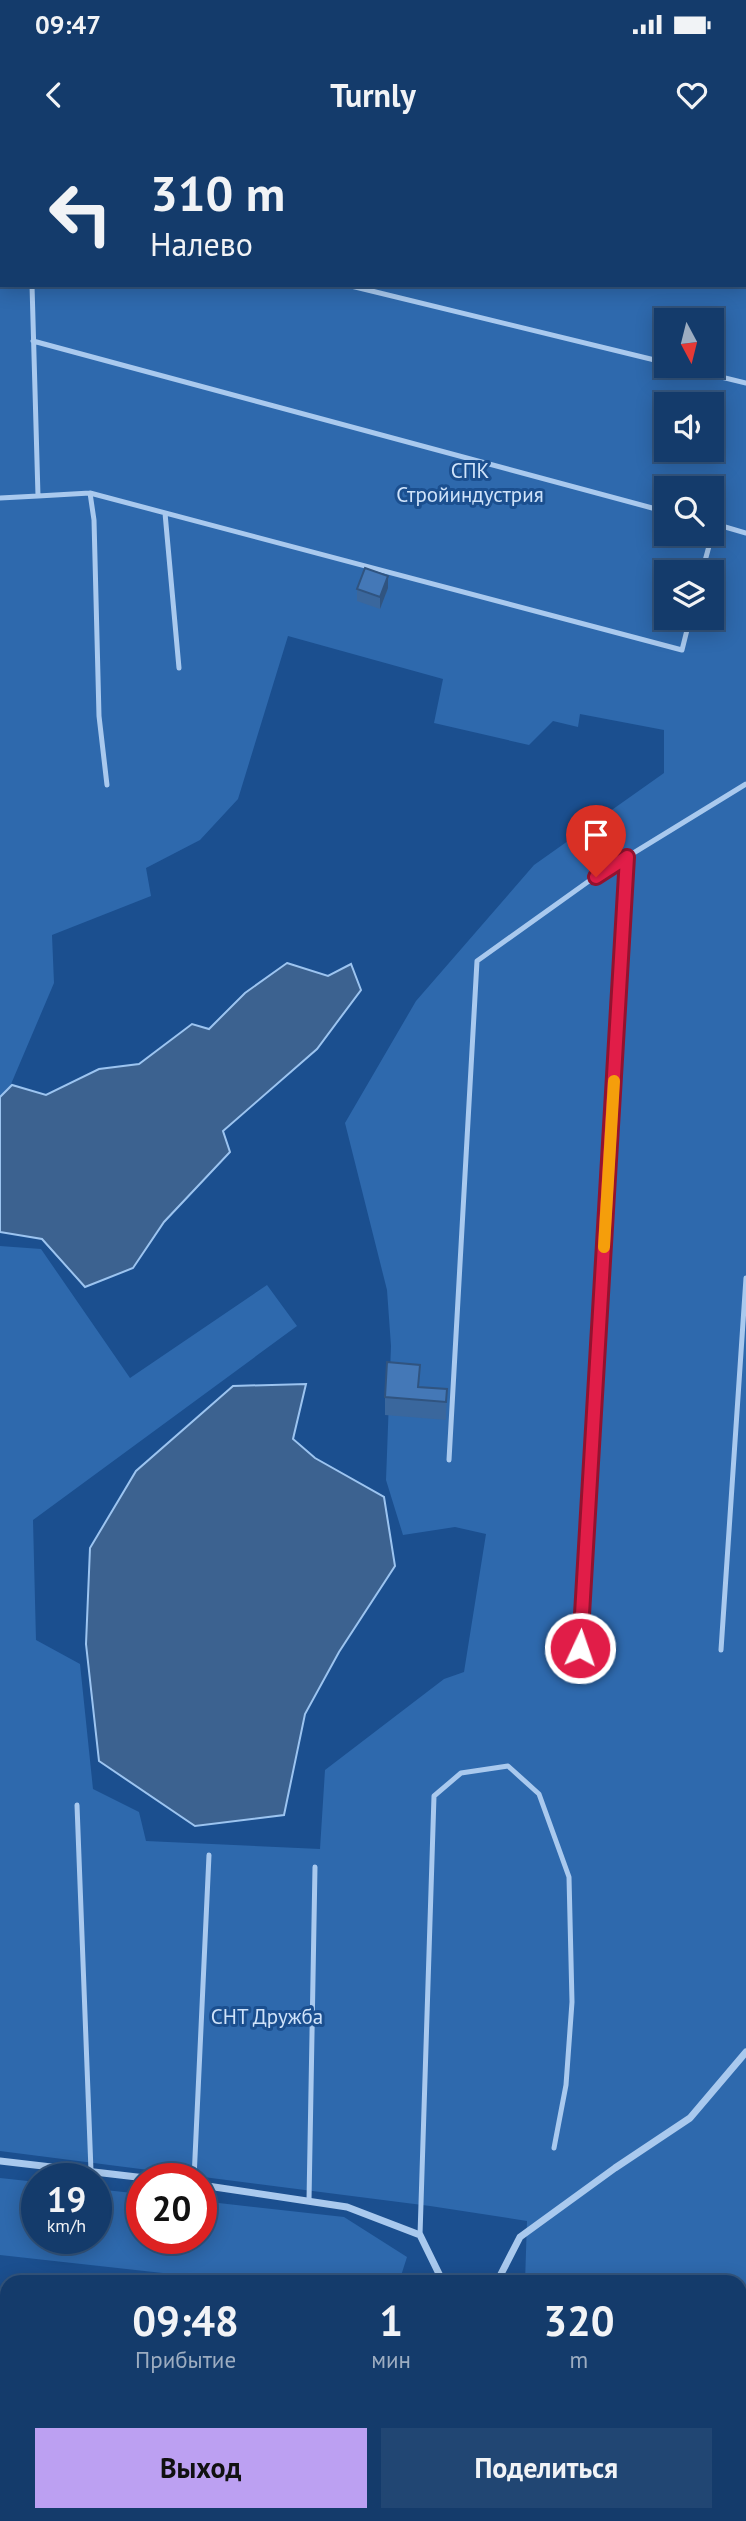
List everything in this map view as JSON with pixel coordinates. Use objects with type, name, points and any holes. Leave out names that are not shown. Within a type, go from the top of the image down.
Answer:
[{"type":"street","points":[[501,2275],[520,2237],[690,2118],[746,2052]]},
{"type":"street","points":[[0,2161],[21,2163]]},
{"type":"street","points":[[217,2187],[347,2207],[420,2235],[440,2275]]},
{"type":"lane","points":[[32,287],[38,496]]},
{"type":"lane","points":[[355,287],[654,360]]},
{"type":"lane","points":[[33,341],[654,508]]},
{"type":"lane","points":[[724,378],[746,383]]},
{"type":"lane","points":[[90,493],[94,520],[99,716],[107,785]]},
{"type":"lane","points":[[0,498],[90,493],[682,650],[687,630]]},
{"type":"lane","points":[[165,513],[178,668]]},
{"type":"lane","points":[[724,527],[746,533]]},
{"type":"lane","points":[[449,1460],[477,961],[596,877],[746,784]]},
{"type":"lane","points":[[580,1648],[627,857]]},
{"type":"lane","points":[[721,1650],[746,1278]]},
{"type":"lane","points":[[420,2235],[434,1796],[461,1773],[508,1766],[538,1794],[569,1877],[572,2002],[566,2085],[554,2148]]},
{"type":"lane","points":[[77,1805],[91,2163]]},
{"type":"lane","points":[[195,2163],[209,1855]]},
{"type":"lane","points":[[309,2201],[315,1867]]},
{"type":"green space","name":"СПК Стройиндустрия","points":[[0,287],[746,287],[746,2275],[525,2275],[527,2221],[217,2179],[217,2163],[126,2163],[126,2167],[112,2165],[112,2163],[0,2151],[0,1246],[41,1249],[130,1378],[267,1285],[297,1326],[33,1520],[36,1640],[80,1664],[93,1789],[139,1812],[146,1841],[320,1849],[325,1770],[444,1679],[464,1672],[486,1534],[455,1527],[403,1535],[386,1480],[391,1346],[387,1290],[345,1123],[416,1001],[534,865],[664,773],[664,730],[580,714],[578,727],[553,721],[529,745],[434,723],[443,679],[288,636],[238,799],[200,840],[146,868],[151,896],[52,935],[54,983],[0,1110]]},
{"type":"green space","points":[[0,2178],[21,2180],[21,2254],[112,2254],[112,2191],[126,2192],[126,2254],[217,2254],[217,2203],[344,2217],[407,2257],[401,2275],[181,2275],[0,2255]]},
{"type":"shaded area","points":[[287,963],[328,976],[351,964],[361,990],[317,1049],[223,1131],[230,1152],[164,1222],[133,1268],[85,1287],[42,1239],[0,1232],[0,1097],[12,1085],[46,1095],[99,1069],[139,1064],[192,1024],[209,1029],[245,993]]},
{"type":"shaded area","points":[[306,1384],[293,1439],[315,1458],[384,1497],[395,1566],[339,1652],[305,1714],[284,1815],[195,1826],[99,1761],[86,1644],[90,1548],[136,1471],[233,1386]]},
{"type":"building","points":[[365,568],[388,576],[380,597],[357,589]]},
{"type":"building","points":[[387,1362],[420,1365],[418,1387],[447,1389],[446,1402],[385,1397]]},
{"type":"slow traffic","points":[[604,1247],[614,1081]]},
{"type":"route","points":[[580,1648],[627,857],[596,877]]},
{"type":"park label","name":"СНТ Дружба","points":[[267,2016]]}]
